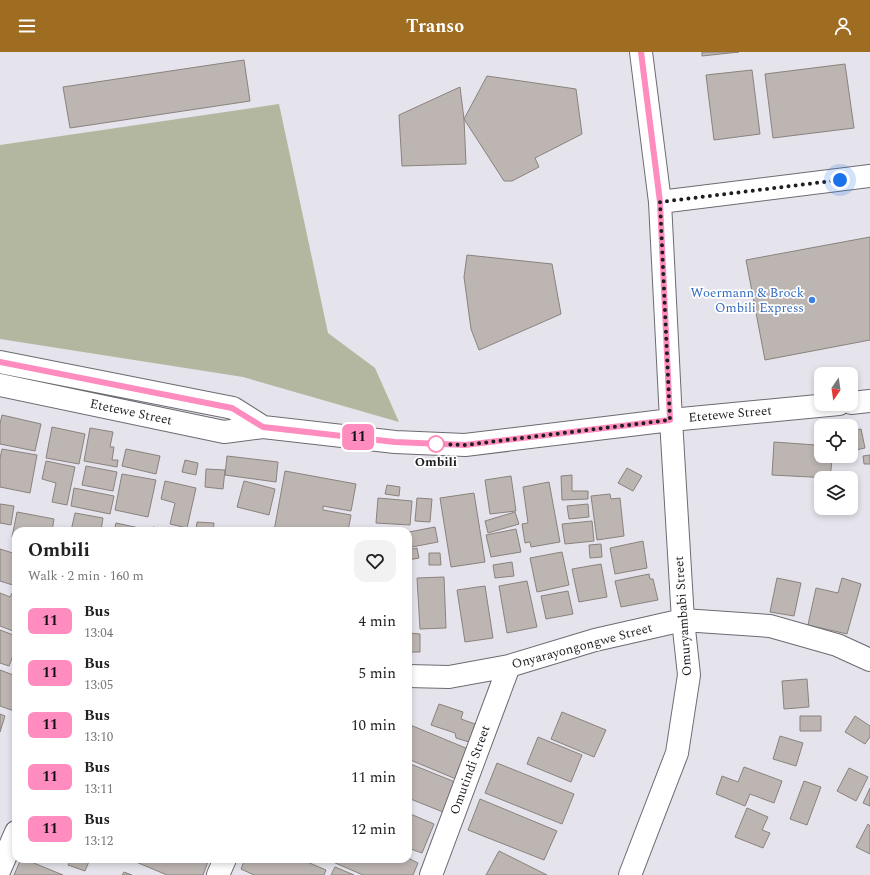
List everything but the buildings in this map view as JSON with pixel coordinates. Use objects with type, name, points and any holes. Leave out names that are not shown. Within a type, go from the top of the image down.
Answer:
[{"type":"street","name":"Omuryambabi Street","points":[[630,875],[677,753],[689,675],[683,620],[670,420],[660,202],[641,52]]},
{"type":"street","points":[[660,202],[870,176]]},
{"type":"street","name":"Etetewe Street","points":[[0,362],[232,408],[263,427]]},
{"type":"street","name":"Etetewe Street","points":[[0,385],[224,432],[263,427],[395,442],[465,445],[670,420],[814,406]]},
{"type":"street","points":[[858,402],[870,401]]},
{"type":"street","name":"Onyarayongongwe Street","points":[[412,676],[450,677],[509,666],[595,640],[683,620],[770,626],[837,645],[870,660]]},
{"type":"street","name":"Omutindi Street","points":[[431,875],[509,666]]},
{"type":"street","points":[[0,869],[12,841]]},
{"type":"street","points":[[218,875],[223,863]]},
{"type":"green space","points":[[279,104],[328,333],[375,368],[399,422],[243,377],[0,339],[0,145]]},
{"type":"bus line","name":"11","points":[[0,362],[232,408],[263,427],[395,442],[465,445],[670,420],[660,202],[641,52]]},
{"type":"place","name":"Woermann & Brock Ombili Express","points":[[812,300]]},
{"type":"place","name":"Ombili","points":[[436,444]]},
{"type":"route","points":[[436,444],[465,445],[670,420],[660,202],[840,180]]}]
